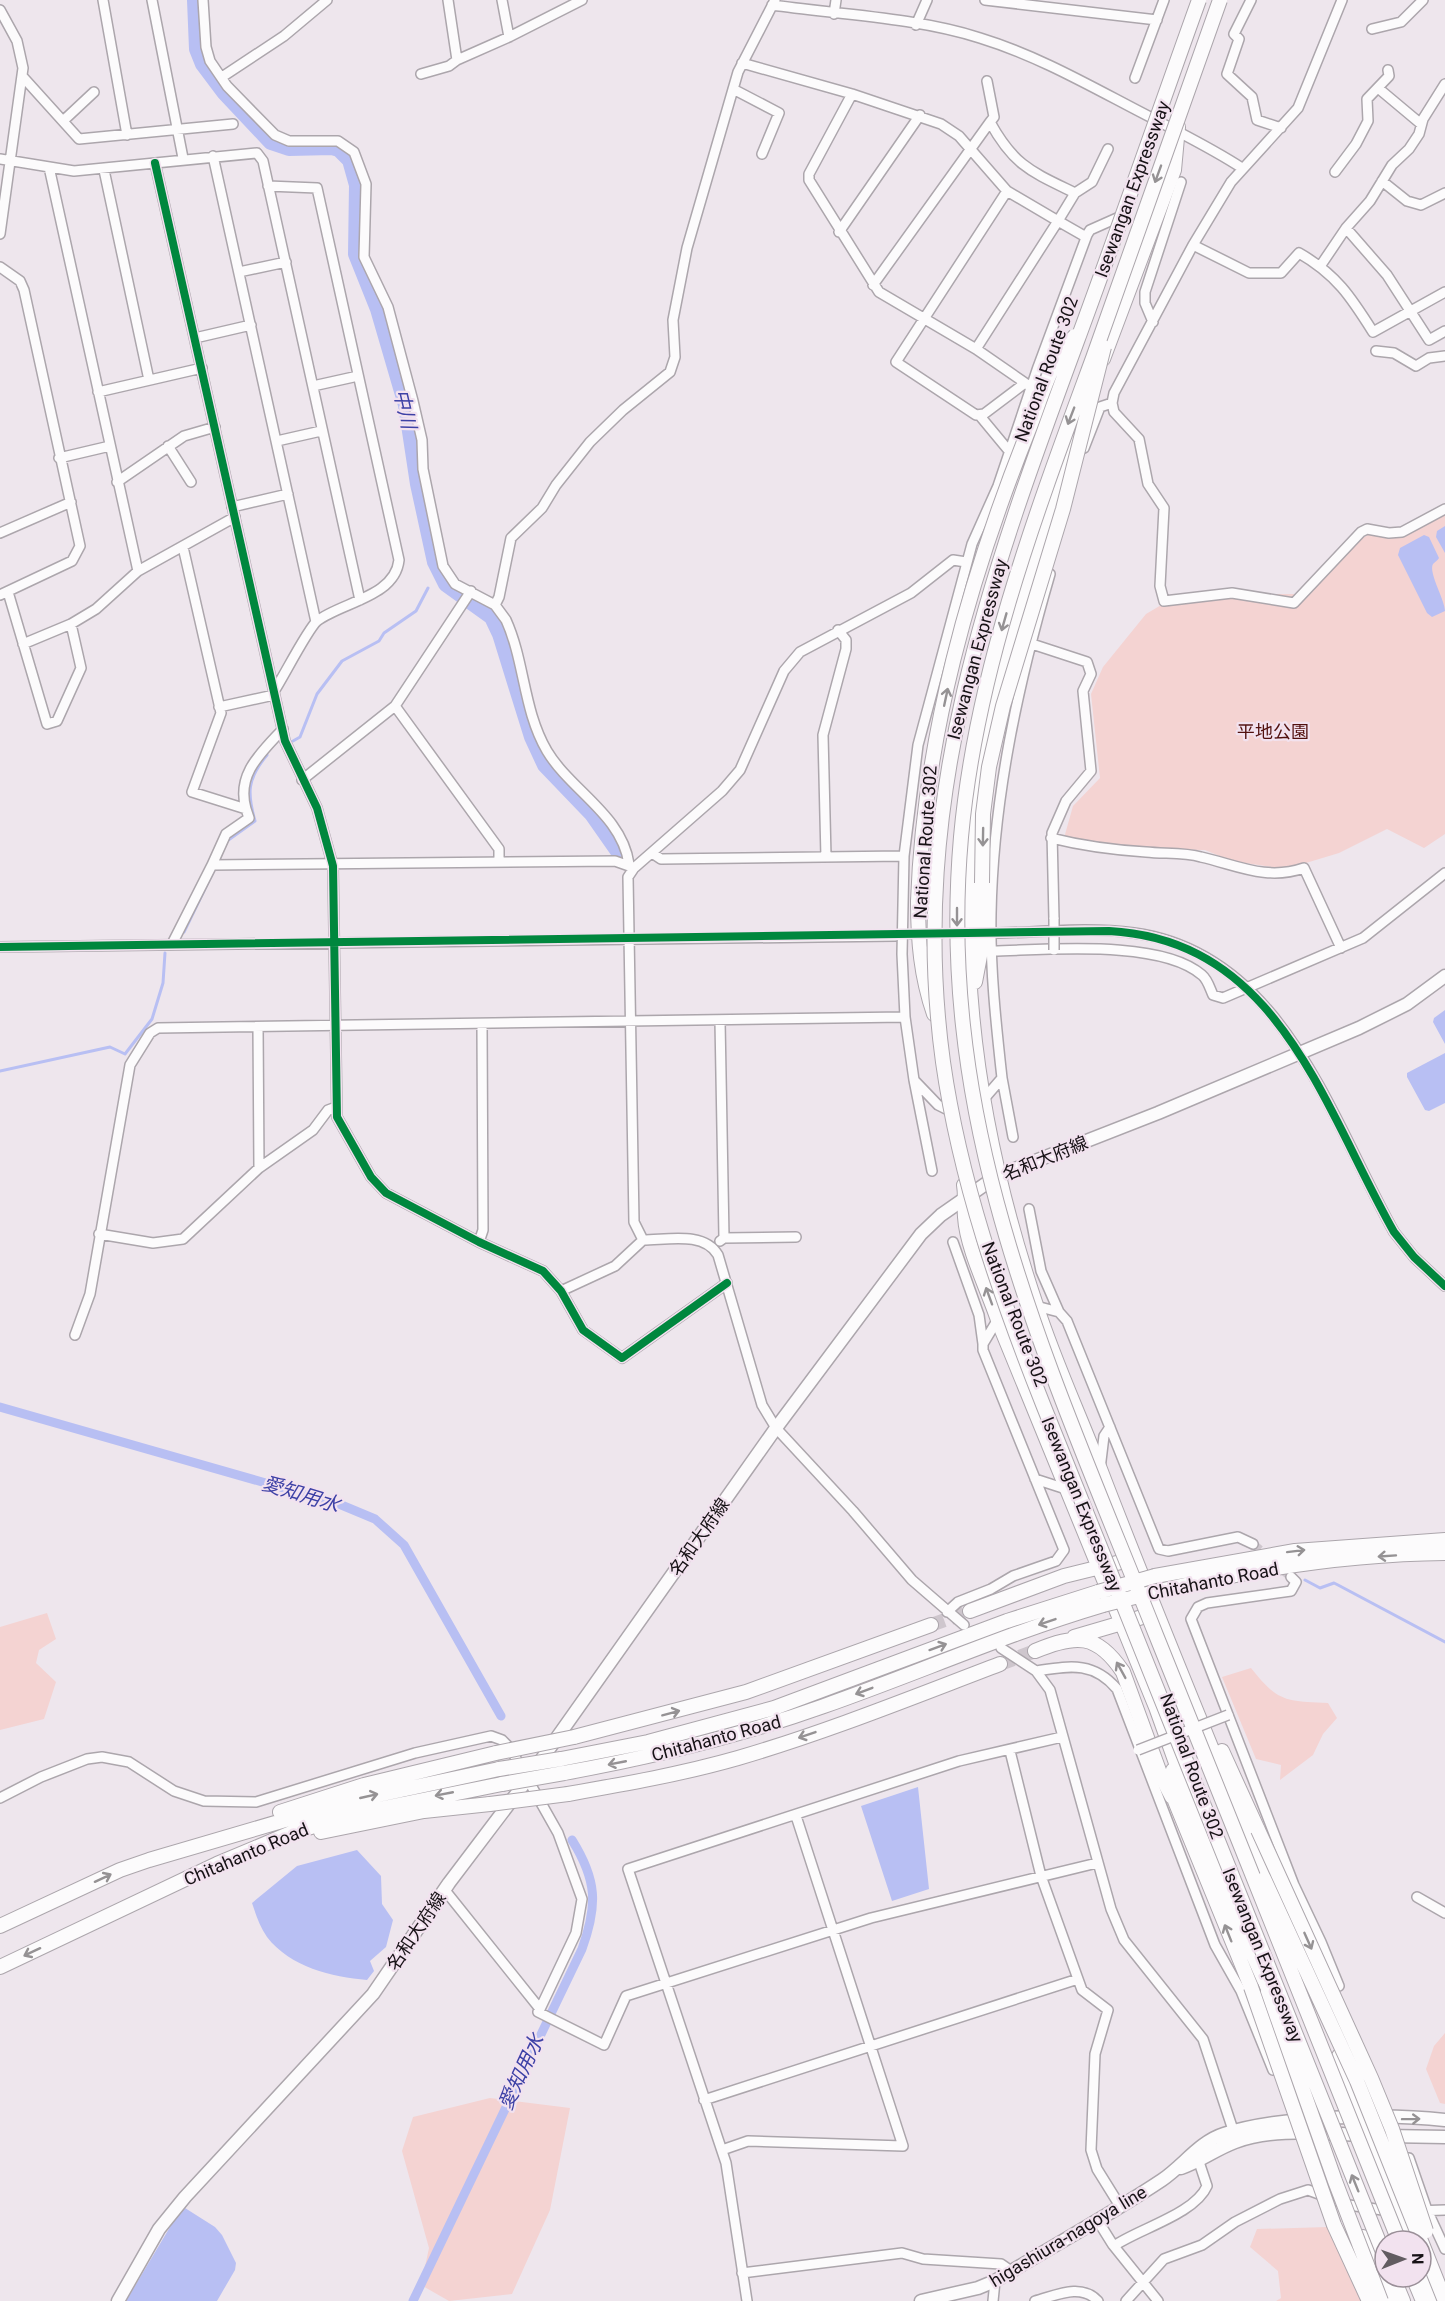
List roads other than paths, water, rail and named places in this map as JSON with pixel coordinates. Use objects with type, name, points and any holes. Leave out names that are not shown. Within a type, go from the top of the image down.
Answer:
[{"type":"highway","name":"National Route 302","points":[[1198,0],[1030,457],[993,573],[965,675],[944,775],[938,827],[933,941],[934,1014],[948,1110],[967,1198],[965,1217],[977,1263],[1122,1623],[1210,1858],[1277,2011],[1349,2205],[1390,2301]]},
{"type":"highway","name":"Isewangan Expressway","points":[[1198,0],[1081,330],[1046,421],[1005,544],[979,632],[954,732],[938,845],[936,924],[938,1000],[943,1060],[953,1121],[966,1176],[1003,1300],[1374,2229]]},
{"type":"highway","name":"National Route 302","points":[[1222,0],[1177,130],[1174,170],[1123,301],[1028,576],[986,739],[973,811],[968,880],[971,1012],[983,1100],[997,1176],[1036,1306],[1133,1559],[1365,2118],[1407,2229]]},
{"type":"highway","name":"Isewangan Expressway","points":[[1222,0],[1049,475],[987,681],[968,780],[961,834],[957,891],[959,999],[974,1115],[1021,1289],[1394,2229]]},
{"type":"highway","points":[[971,1012],[980,956],[985,802],[989,767],[1003,706],[1063,508],[1116,292]]},
{"type":"highway","points":[[934,1014],[924,983],[918,952],[920,852],[935,749],[953,663],[980,559],[1043,394],[1060,355],[1081,330]]},
{"type":"highway","name":"Chitahanto Road","points":[[1100,1598],[1155,1576],[1295,1551],[1445,1540]]},
{"type":"highway","name":"Chitahanto Road","points":[[0,1926],[120,1870],[243,1830],[393,1791],[500,1777],[562,1766],[774,1708],[1007,1621],[1100,1598],[1160,1591],[1211,1579],[1298,1564],[1445,1553]]},
{"type":"highway","points":[[970,1611],[1064,1576],[1133,1559]]},
{"type":"highway","points":[[1035,1651],[1061,1640],[1156,1613]]},
{"type":"highway","points":[[243,1830],[291,1807],[426,1768],[574,1737],[746,1692],[931,1625]]},
{"type":"highway","points":[[1061,1640],[1083,1639],[1097,1644],[1113,1657],[1123,1672],[1161,1776],[1175,1801],[1251,1987],[1334,2225],[1369,2301]]},
{"type":"highway","points":[[265,1843],[424,1811],[568,1794],[638,1782],[737,1758],[857,1718],[1000,1664]]},
{"type":"highway","points":[[1178,1666],[1211,1728],[1382,2104],[1445,2287]]},
{"type":"highway","points":[[1202,1748],[1334,2028],[1445,2301]]},
{"type":"highway","points":[[1171,1753],[1175,1801]]},
{"type":"highway","name":"Chitahanto Road","points":[[0,1967],[265,1843],[354,1814],[500,1777]]},
{"type":"highway","points":[[1219,1844],[1335,2181],[1381,2301]]},
{"type":"main road","name":"名和大府線","points":[[118,2301],[159,2229],[219,2158],[308,2067],[373,1994],[444,1889],[527,1780],[776,1428],[921,1234],[997,1176],[1158,1113],[1382,1018],[1445,976]]},
{"type":"main road","name":"higashiura-nagoya line","points":[[1178,2169],[1199,2162],[1235,2137],[1295,2122],[1365,2118],[1445,2120]]},
{"type":"main road","name":"higashiura-nagoya line","points":[[921,2301],[978,2288],[995,2281],[1098,2221],[1178,2169],[1200,2147],[1222,2135],[1235,2137],[1286,2132],[1445,2137]]},
{"type":"street","points":[[103,0],[127,135]]},
{"type":"street","points":[[152,0],[183,158]]},
{"type":"street","points":[[203,0],[207,54],[222,77],[279,138],[338,141],[350,147],[358,160],[366,184],[364,257],[388,308],[413,401],[422,440],[423,469],[443,566],[456,584],[495,605],[510,630],[526,698],[543,742],[563,771],[613,826],[627,850],[631,866],[627,883],[634,1222],[643,1240]]},
{"type":"street","points":[[222,77],[284,36],[327,0]]},
{"type":"street","points":[[448,0],[457,60]]},
{"type":"street","points":[[502,0],[510,38]]},
{"type":"street","points":[[421,74],[449,66],[457,60],[510,38],[582,0]]},
{"type":"street","points":[[834,14],[836,0]]},
{"type":"street","points":[[916,25],[927,0]]},
{"type":"street","points":[[985,0],[1157,20]]},
{"type":"street","points":[[1135,78],[1164,0]]},
{"type":"street","points":[[1251,0],[1233,34],[1239,39],[1227,74],[1252,97],[1257,120],[1281,128]]},
{"type":"street","points":[[1342,0],[1307,91],[1298,108],[1242,168],[1193,245],[1114,393],[1112,403],[1114,412],[1139,440],[1149,484],[1164,508],[1160,586],[1164,601],[1232,593],[1294,603],[1361,532],[1367,529],[1389,533],[1402,532],[1445,509]]},
{"type":"street","points":[[1372,28],[1401,22],[1423,0]]},
{"type":"street","points":[[495,605],[499,597],[511,538],[542,508],[556,484],[590,442],[623,410],[670,372],[675,357],[673,320],[687,248],[707,188],[742,63],[774,3],[916,25],[980,38],[1020,52],[1206,144],[1242,168]]},
{"type":"street","points":[[0,234],[23,77],[16,41],[1,13]]},
{"type":"street","points":[[742,63],[920,115],[949,128],[1008,191],[1086,237]]},
{"type":"street","points":[[1335,172],[1368,121],[1367,99],[1389,76],[1388,70]]},
{"type":"street","points":[[23,77],[79,139],[233,124]]},
{"type":"street","points":[[873,285],[969,148],[994,117],[987,81]]},
{"type":"street","points":[[1321,265],[1346,228],[1370,201],[1392,165],[1409,149],[1445,84]]},
{"type":"street","points":[[1378,88],[1421,124]]},
{"type":"street","points":[[733,89],[779,113],[762,154]]},
{"type":"street","points":[[63,121],[94,92]]},
{"type":"street","points":[[852,94],[809,177],[839,232],[879,292],[925,317],[1028,385]]},
{"type":"street","points":[[839,232],[920,115]]},
{"type":"street","points":[[990,122],[1013,158],[1031,172],[1075,193]]},
{"type":"street","points":[[976,349],[1075,193],[1092,183],[1108,149]]},
{"type":"street","points":[[0,159],[74,171],[104,170],[183,158],[256,153],[263,160],[360,600]]},
{"type":"street","points":[[213,156],[316,622]]},
{"type":"street","points":[[155,163],[274,694],[283,729],[302,780],[316,808],[333,866],[337,1118],[376,1183],[404,1204],[543,1271],[561,1291],[583,1330],[622,1358],[727,1283]]},
{"type":"street","points":[[49,167],[138,571]]},
{"type":"street","points":[[104,170],[149,380]]},
{"type":"street","points":[[1382,181],[1407,201],[1421,205],[1445,193]]},
{"type":"street","points":[[1153,322],[1144,303],[1145,292],[1180,182]]},
{"type":"street","points":[[219,707],[274,694],[316,622],[360,600],[390,581],[398,568],[399,560],[317,188],[268,186]]},
{"type":"street","points":[[1008,191],[896,363],[980,416],[1009,451]]},
{"type":"street","points":[[932,1171],[914,1080],[905,1017],[902,954],[904,856],[918,746],[966,562],[978,526],[998,486],[1028,385],[1086,237],[1090,230],[1117,218]]},
{"type":"street","points":[[1346,228],[1387,275],[1429,340],[1445,331]]},
{"type":"street","points":[[1193,245],[1249,273],[1281,273],[1299,253],[1321,265],[1346,289],[1373,332],[1445,292]]},
{"type":"street","points":[[239,272],[286,262]]},
{"type":"street","points":[[0,267],[20,281],[24,290],[80,546],[72,561],[4,593],[23,644],[46,724],[57,721],[81,668],[71,624]]},
{"type":"street","points":[[195,338],[251,325]]},
{"type":"street","points":[[1376,351],[1394,353],[1416,366],[1429,358],[1445,356]]},
{"type":"street","points":[[98,392],[202,368]]},
{"type":"street","points":[[313,386],[358,376]]},
{"type":"street","points":[[980,416],[1028,385]]},
{"type":"street","points":[[1013,1137],[1002,1078],[991,915],[1001,789],[1032,644],[1079,475],[1078,463],[1100,407],[1112,403]]},
{"type":"street","points":[[117,482],[184,436],[215,427]]},
{"type":"street","points":[[277,441],[321,431]]},
{"type":"street","points":[[59,458],[110,446]]},
{"type":"street","points":[[168,446],[191,483]]},
{"type":"street","points":[[232,507],[288,494]]},
{"type":"street","points":[[0,533],[71,502]]},
{"type":"street","points":[[23,644],[71,624],[96,609],[138,571],[235,517]]},
{"type":"street","points":[[183,547],[221,712],[192,792],[246,809]]},
{"type":"street","points":[[212,865],[333,866],[615,861],[631,866],[652,853],[722,791],[740,770],[784,671],[800,651],[910,593],[953,560],[966,562]]},
{"type":"street","points":[[302,780],[395,706],[471,591]]},
{"type":"street","points":[[825,857],[823,735],[846,649],[846,640],[838,630]]},
{"type":"street","points":[[1032,644],[1087,662],[1092,674],[1083,691],[1091,771],[1066,801],[1051,838],[1054,950]]},
{"type":"street","points":[[395,706],[499,849],[499,862]]},
{"type":"street","points":[[172,944],[226,834],[249,818],[242,792],[254,761],[283,729]]},
{"type":"street","points":[[1051,838],[1090,847],[1200,856],[1234,868],[1259,872],[1287,873],[1304,868],[1341,948]]},
{"type":"street","points":[[652,853],[661,859],[904,856]]},
{"type":"street","points":[[993,951],[1123,950],[1160,957],[1202,975],[1213,995],[1219,999],[1362,938],[1445,873]]},
{"type":"street","points":[[998,933],[1109,931],[1145,935],[1196,952],[1229,972],[1248,988],[1300,1052],[1394,1232],[1414,1257],[1445,1286]]},
{"type":"street","points":[[0,947],[895,936]]},
{"type":"street","points":[[75,1335],[90,1294],[130,1065],[150,1033],[158,1028],[720,1022],[905,1017]]},
{"type":"street","points":[[720,1022],[724,1238]]},
{"type":"street","points":[[479,1242],[483,1230],[482,1024]]},
{"type":"street","points":[[258,1027],[259,1168]]},
{"type":"street","points":[[983,1100],[1002,1078]]},
{"type":"street","points":[[914,1080],[938,1105],[948,1110]]},
{"type":"street","points":[[99,1234],[153,1243],[183,1239],[259,1168],[313,1130],[328,1110],[336,1107]]},
{"type":"street","points":[[1029,1209],[1041,1271],[1059,1312],[1067,1321],[1159,1549],[1168,1551],[1238,1537],[1253,1544]]},
{"type":"street","points":[[713,1245],[724,1238],[796,1238]]},
{"type":"street","points":[[561,1291],[615,1266],[643,1240],[702,1239],[713,1245],[727,1283],[762,1405],[776,1428],[853,1511],[912,1580],[964,1625]]},
{"type":"street","points":[[947,1612],[958,1602],[991,1589],[1013,1576],[1049,1565],[1063,1555],[1064,1550],[983,1350],[979,1315],[952,1242]]},
{"type":"street","points":[[1036,1306],[1059,1312]]},
{"type":"street","points":[[983,1344],[998,1318]]},
{"type":"street","points":[[1100,1469],[1104,1436],[1110,1427]]},
{"type":"street","points":[[1035,1479],[1069,1490]]},
{"type":"street","points":[[1291,1577],[1296,1582],[1291,1591],[1207,1604],[1198,1607],[1191,1619],[1294,1885],[1339,1986]]},
{"type":"street","points":[[1001,1648],[1036,1671],[1050,1690],[1096,1863],[1124,1940],[1203,2039],[1235,2137]]},
{"type":"street","points":[[1036,1671],[1061,1667],[1085,1668],[1107,1678],[1123,1700],[1138,1750],[1215,1945],[1241,1991],[1295,2122]]},
{"type":"street","points":[[1138,1750],[1228,1714]]},
{"type":"street","points":[[0,1798],[41,1777],[87,1759],[102,1757],[129,1762],[174,1791],[204,1801],[256,1802],[415,1753],[491,1736],[502,1740],[510,1748],[558,1833],[582,1899],[576,1933],[540,2009],[444,1889]]},
{"type":"street","points":[[747,2301],[722,2150],[628,1869],[959,1761],[1010,1751],[1062,1737]]},
{"type":"street","points":[[1010,1751],[1041,1876],[1082,1990],[1108,2010],[1095,2054],[1091,2150],[1097,2169],[1120,2206]]},
{"type":"street","points":[[722,2150],[748,2141],[903,2146],[796,1816]]},
{"type":"street","points":[[540,2013],[604,2045],[626,1996],[834,1932],[872,1918],[1096,1863]]},
{"type":"street","points":[[1417,1898],[1445,1913]]},
{"type":"street","points":[[704,2100],[1078,1979]]},
{"type":"street","points":[[1401,2136],[1427,2210],[1445,2249]]},
{"type":"street","points":[[1114,2246],[1128,2236],[1172,2218],[1203,2192],[1207,2186],[1199,2162]]},
{"type":"street","points":[[1126,2301],[1164,2259],[1202,2245],[1235,2222],[1280,2199],[1308,2190],[1349,2205],[1401,2213],[1427,2210],[1445,2211]]},
{"type":"street","points":[[1098,2221],[1114,2246],[1158,2301]]},
{"type":"street","points":[[742,2273],[902,2253],[923,2259],[1001,2264],[1011,2271]]},
{"type":"street","points":[[993,2301],[995,2281]]},
{"type":"street","points":[[1035,2301],[1083,2290],[1091,2293],[1098,2301]]},
{"type":"water","points":[[1445,526],[1445,553],[1436,537],[1437,531]]},
{"type":"water","points":[[1424,535],[1429,537],[1439,558],[1432,568],[1445,611],[1432,617],[1427,613],[1398,555],[1400,548]]},
{"type":"water","points":[[1445,1010],[1445,1044],[1433,1022],[1434,1018]]},
{"type":"water","points":[[1445,1053],[1445,1103],[1429,1111],[1425,1110],[1407,1073]]},
{"type":"water","points":[[918,1787],[929,1889],[892,1901],[861,1806]]},
{"type":"water","points":[[357,1850],[381,1876],[382,1904],[393,1920],[386,1947],[370,1961],[374,1971],[367,1980],[312,1969],[287,1956],[267,1937],[252,1903],[297,1866]]},
{"type":"water","points":[[185,2208],[215,2227],[222,2235],[236,2263],[235,2270],[217,2301],[126,2301],[173,2222]]},
{"type":"waterway","name":"中川","points":[[195,0],[197,49],[203,64],[224,92],[271,142],[289,148],[332,147],[339,149],[350,160],[357,185],[356,254],[378,309],[406,405],[418,484],[435,562],[446,584],[492,617],[500,634],[532,737],[545,765],[592,814],[620,854]]},
{"type":"waterway","points":[[293,741],[300,737],[317,694],[342,661],[379,641],[384,633],[416,611],[428,588]]},
{"type":"waterway","points":[[227,841],[255,821],[250,786],[260,764],[267,755]]},
{"type":"waterway","points":[[184,932],[212,874]]},
{"type":"waterway","points":[[0,1071],[110,1047],[125,1054],[152,1019],[163,983],[165,953]]},
{"type":"waterway","name":"愛知用水","points":[[0,1407],[339,1504],[375,1519],[404,1545],[501,1716]]},
{"type":"waterway","points":[[1305,1580],[1320,1588],[1334,1583],[1445,1642]]},
{"type":"waterway","name":"愛知用水","points":[[413,2301],[582,1949],[591,1919],[592,1893],[586,1868],[572,1840]]},
{"type":"tunnel","points":[[895,936],[963,934]]},
{"type":"tunnel","points":[[1253,1544],[1291,1577]]},
{"type":"tunnel","points":[[931,1625],[970,1611]]},
{"type":"tunnel","points":[[1000,1664],[1035,1651]]},
{"type":"park label","name":"平地公園","points":[[1273,731]]}]
